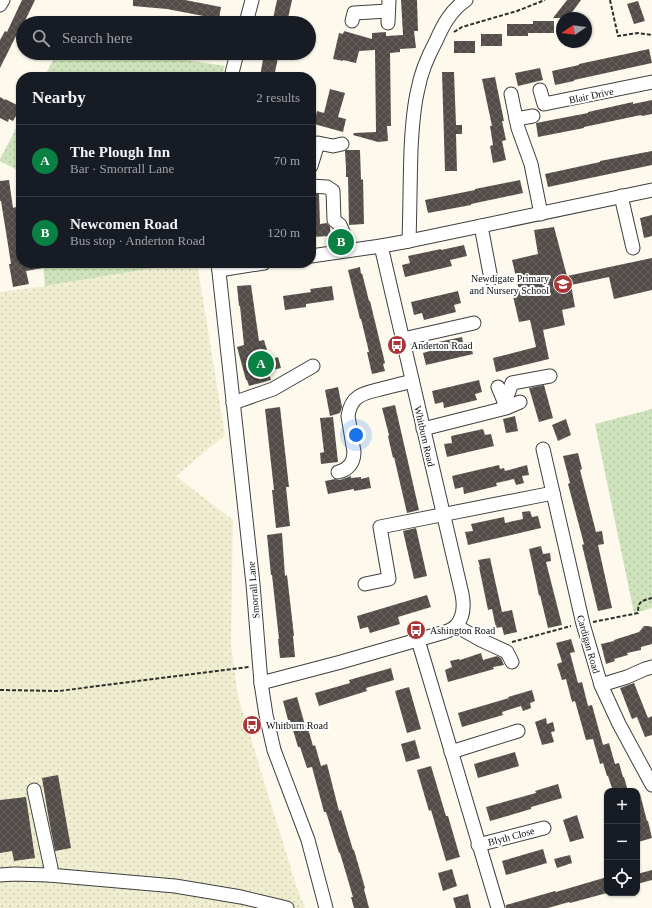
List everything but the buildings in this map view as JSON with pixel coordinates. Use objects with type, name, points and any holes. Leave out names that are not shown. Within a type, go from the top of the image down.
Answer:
[{"type":"street","points":[[0,5],[3,0]]},
{"type":"street","points":[[248,16],[252,0]]},
{"type":"street","points":[[409,241],[412,123],[418,88],[423,71],[440,32],[451,14],[466,0]]},
{"type":"street","points":[[352,21],[354,13],[388,11]]},
{"type":"street","points":[[232,72],[235,60]]},
{"type":"street","name":"Blair Drive","points":[[540,90],[544,104],[652,82]]},
{"type":"street","points":[[511,94],[516,119],[531,164],[541,214]]},
{"type":"street","points":[[516,119],[533,116]]},
{"type":"street","points":[[316,150],[318,143],[333,146],[342,144]]},
{"type":"street","points":[[316,186],[327,187],[333,191],[334,220],[340,225],[351,250]]},
{"type":"street","points":[[316,255],[409,241],[652,190]]},
{"type":"street","points":[[621,196],[633,248]]},
{"type":"street","points":[[481,226],[491,279]]},
{"type":"street","name":"Whitburn Road","points":[[381,246],[464,601],[463,613],[456,626]]},
{"type":"street","name":"Smorrall Lane","points":[[218,268],[253,584],[261,683],[266,715],[274,750],[308,840],[326,908]]},
{"type":"street","points":[[402,340],[474,323]]},
{"type":"street","points":[[233,403],[273,389],[313,366]]},
{"type":"street","points":[[505,404],[512,383],[550,376]]},
{"type":"street","points":[[338,472],[347,469],[354,457],[348,416],[354,400],[364,393],[412,381]]},
{"type":"street","points":[[498,387],[505,404]]},
{"type":"street","points":[[423,429],[505,404],[520,402]]},
{"type":"street","name":"Cardigan Road","points":[[543,449],[583,624],[601,685],[619,724],[652,784]]},
{"type":"street","points":[[365,584],[389,579],[380,527],[443,516],[553,493]]},
{"type":"street","points":[[261,683],[418,640],[445,632],[456,626],[507,652],[512,662]]},
{"type":"street","points":[[418,640],[498,908]]},
{"type":"street","points":[[601,685],[652,667]]},
{"type":"street","points":[[451,752],[518,731]]},
{"type":"street","points":[[34,790],[51,868],[49,875]]},
{"type":"street","name":"Blyth Close","points":[[478,845],[544,828]]},
{"type":"street","points":[[0,875],[49,875],[175,886],[242,897],[288,908]]},
{"type":"path","points":[[451,34],[462,27],[517,12],[545,0]]},
{"type":"path","points":[[610,0],[618,36],[638,33],[652,35]]},
{"type":"path","points":[[0,690],[59,691],[260,666]]},
{"type":"green space","points":[[53,60],[186,60],[225,66],[223,72],[47,72]]},
{"type":"green space","points":[[16,129],[16,169],[0,161]]},
{"type":"green space","points":[[43,268],[154,268],[45,286]]},
{"type":"green space","points":[[154,268],[198,268],[225,435],[176,476],[233,520],[231,645],[238,697],[296,885],[305,908],[0,908],[0,292]]},
{"type":"green space","points":[[652,409],[652,608],[634,613],[595,424]]},
{"type":"place","name":"Newcomen Road","points":[[341,242]]},
{"type":"place","name":"Newdigate Primary and Nursery School","points":[[563,284]]},
{"type":"place","name":"Anderton Road","points":[[397,345]]},
{"type":"place","name":"The Plough Inn","points":[[261,364]]},
{"type":"place","name":"Ashington Road","points":[[416,630]]},
{"type":"place","name":"Whitburn Road","points":[[252,725]]}]
